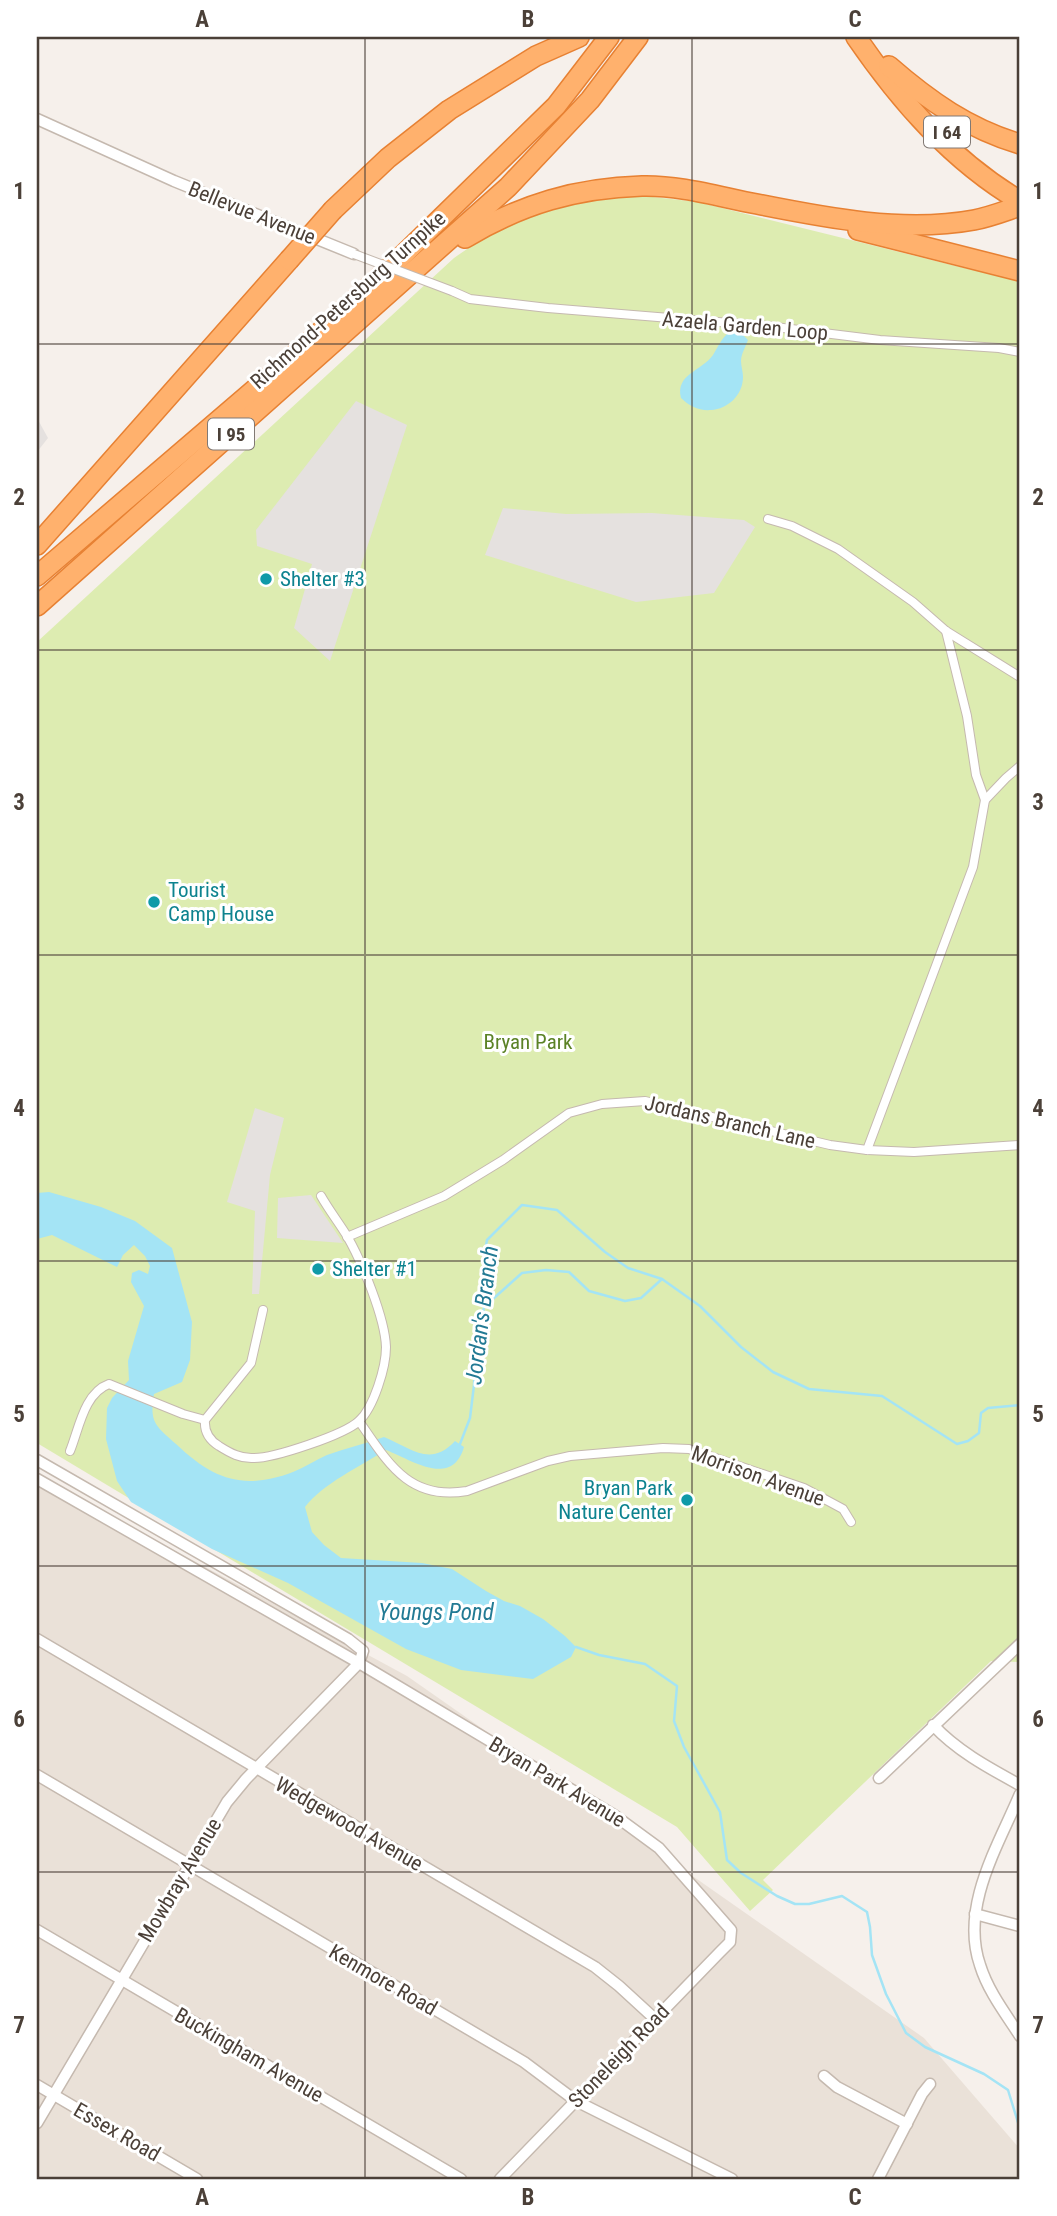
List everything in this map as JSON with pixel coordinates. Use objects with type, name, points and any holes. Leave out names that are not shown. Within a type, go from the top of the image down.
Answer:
[{"type":"highway","points":[[37,545],[333,209],[388,158],[449,110],[536,56],[579,37]]},
{"type":"highway","name":"Richmond-Petersburg Turnpike","points":[[37,576],[304,347],[397,260],[556,106],[609,37]]},
{"type":"highway","name":"Richmond-Petersburg Turnpike","points":[[37,606],[526,168],[590,100],[638,37]]},
{"type":"highway","points":[[425,261],[524,206],[559,196],[600,189],[644,186],[684,190],[862,221],[937,223],[975,219],[1016,196],[965,161],[920,121],[878,70],[856,37]]},
{"type":"highway","name":"I 64","points":[[869,37],[920,106],[1016,196]]},
{"type":"highway","points":[[889,66],[917,91],[954,117],[997,137],[1020,144]]},
{"type":"highway","points":[[765,206],[1020,271]]},
{"type":"street","name":"Bellevue Avenue","points":[[37,119],[174,181],[470,299]]},
{"type":"street","name":"Azaela Garden Loop","points":[[470,299],[1020,352]]},
{"type":"street","points":[[768,519],[792,526],[838,549],[913,602],[946,631],[1020,677]]},
{"type":"street","points":[[867,1150],[973,867],[985,800],[976,775],[967,716],[946,631]]},
{"type":"street","points":[[985,800],[1020,766]]},
{"type":"street","name":"Jordans Branch Lane","points":[[348,1237],[444,1196],[503,1160],[569,1113],[602,1104],[645,1101],[830,1145],[867,1150],[914,1152],[1020,1145]]},
{"type":"street","points":[[263,1310],[251,1363],[205,1420],[204,1428],[208,1437],[215,1444],[241,1457],[277,1455],[333,1435],[359,1421],[378,1387],[384,1367],[386,1345],[365,1273],[348,1237],[321,1196]]},
{"type":"street","points":[[70,1451],[90,1400],[96,1391],[109,1384],[183,1414],[205,1420]]},
{"type":"street","name":"Morrison Avenue","points":[[359,1421],[383,1457],[402,1477],[440,1494],[467,1491],[570,1455],[663,1448],[690,1450],[804,1488],[842,1509],[851,1522]]},
{"type":"street","points":[[37,1460],[348,1639],[363,1651],[359,1663]]},
{"type":"street","name":"Bryan Park Avenue","points":[[37,1479],[359,1663],[643,1835],[659,1848],[731,1930]]},
{"type":"street","name":"Wedgewood Avenue","points":[[37,1639],[595,1967],[655,2019]]},
{"type":"street","points":[[879,1778],[1020,1643]]},
{"type":"street","name":"Mowbray Avenue","points":[[37,2123],[227,1802],[359,1663]]},
{"type":"street","points":[[933,1725],[957,1747],[1020,1785]]},
{"type":"street","name":"Kenmore Road","points":[[37,1775],[524,2062],[576,2101],[732,2179]]},
{"type":"street","points":[[1020,1794],[985,1879],[975,1914],[974,1937],[979,1963],[992,1992],[1020,2035]]},
{"type":"street","points":[[975,1914],[1020,1926]]},
{"type":"street","name":"Buckingham Avenue","points":[[37,1930],[461,2179]]},
{"type":"street","name":"Stoneleigh Road","points":[[500,2179],[725,1947],[730,1941],[731,1930]]},
{"type":"street","points":[[824,2076],[837,2087],[907,2124]]},
{"type":"street","points":[[878,2179],[930,2084]]},
{"type":"street","name":"Essex Road","points":[[37,2085],[197,2179]]},
{"type":"shaded area","points":[[356,401],[407,425],[330,661],[294,628],[312,564],[257,546],[256,530]]},
{"type":"shaded area","points":[[37,418],[48,438],[37,452]]},
{"type":"shaded area","points":[[503,508],[566,514],[652,513],[744,520],[755,527],[714,593],[636,602],[485,555]]},
{"type":"shaded area","points":[[255,1108],[284,1118],[270,1175],[259,1294],[252,1294],[255,1211],[227,1202]]},
{"type":"shaded area","points":[[311,1195],[343,1243],[277,1238],[278,1198]]},
{"type":"shaded area","points":[[37,1476],[407,1676],[924,2038],[1020,2149],[1020,2179],[37,2179]]},
{"type":"green space","name":"Bryan Park","points":[[644,196],[698,202],[968,269],[1020,278],[1020,1662],[991,1661],[763,1880],[773,1890],[750,1911],[677,1827],[37,1443],[37,642],[454,258],[503,228],[557,206],[595,198]]},
{"type":"water","points":[[729,332],[743,335],[748,340],[741,358],[743,377],[740,390],[729,404],[723,407],[707,410],[694,407],[681,398],[682,383],[713,355]]},
{"type":"water","name":"Youngs Pond","points":[[49,1192],[101,1207],[135,1221],[172,1248],[192,1322],[190,1360],[182,1382],[154,1394],[153,1418],[169,1438],[203,1466],[216,1473],[244,1481],[275,1478],[327,1455],[384,1437],[429,1455],[446,1449],[455,1441],[464,1447],[458,1460],[450,1466],[430,1468],[386,1450],[342,1476],[322,1490],[305,1507],[312,1532],[341,1558],[422,1563],[452,1569],[504,1601],[520,1606],[543,1619],[576,1647],[571,1657],[533,1679],[461,1670],[406,1649],[288,1583],[212,1549],[131,1502],[117,1481],[106,1439],[107,1408],[112,1398],[129,1380],[128,1361],[144,1306],[131,1282],[132,1273],[139,1270],[148,1274],[150,1266],[134,1245],[123,1255],[117,1267],[52,1235],[37,1239],[37,1193]]},
{"type":"waterway","name":"Jordan's Branch","points":[[460,1444],[470,1418],[475,1351],[484,1307],[484,1256],[487,1240],[522,1205],[557,1210],[605,1252],[628,1268],[662,1279],[700,1306],[741,1347],[773,1372],[809,1389],[882,1396],[957,1444],[968,1441],[979,1433],[981,1413],[988,1408],[1020,1405]]},
{"type":"waterway","points":[[485,1306],[522,1273],[546,1270],[569,1272],[589,1291],[625,1301],[641,1298],[662,1279]]},
{"type":"waterway","points":[[576,1647],[599,1655],[645,1664],[677,1686],[674,1721],[684,1747],[720,1812],[727,1860],[741,1873],[795,1904],[809,1904],[842,1896],[867,1912],[872,1955],[886,1994],[906,2033],[925,2047],[984,2074],[1008,2090],[1020,2129]]},
{"type":"place","name":"Shelter #3","points":[[266,579]]},
{"type":"place","name":"Tourist Camp House","points":[[154,902]]},
{"type":"place","name":"Shelter #1","points":[[318,1269]]},
{"type":"place","name":"Bryan Park Nature Center","points":[[687,1500]]}]
